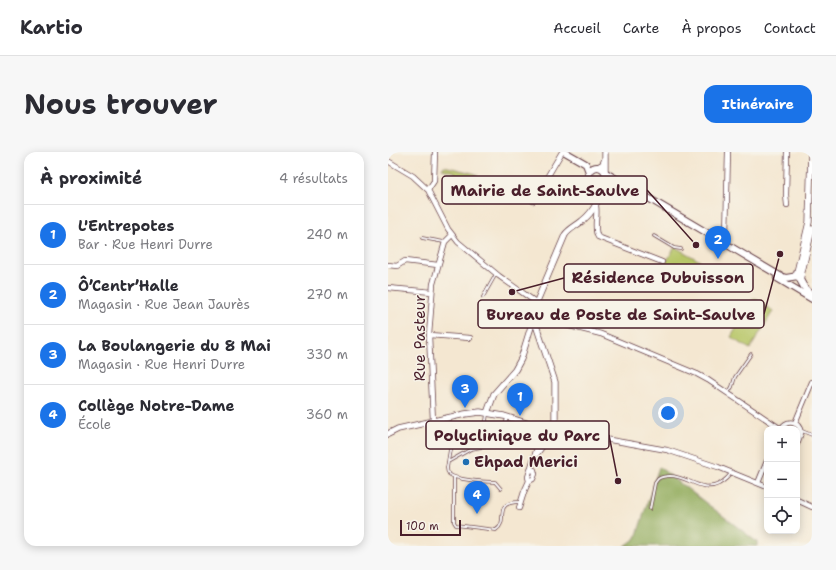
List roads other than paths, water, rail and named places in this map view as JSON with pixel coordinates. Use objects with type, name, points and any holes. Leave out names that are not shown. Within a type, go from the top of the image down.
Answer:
[{"type":"main road","points":[[565,152],[586,164],[589,172],[589,179],[594,184],[600,184],[612,180],[780,276],[784,278],[797,279],[812,295]]},
{"type":"main road","points":[[572,152],[812,299]]},
{"type":"main road","points":[[589,172],[592,168],[597,167]]},
{"type":"main road","points":[[604,182],[606,177],[605,172]]},
{"type":"main road","points":[[792,286],[798,286],[797,279]]},
{"type":"main road","points":[[792,286],[789,282],[797,279]]},
{"type":"street","points":[[428,190],[433,184],[436,152]]},
{"type":"street","points":[[533,200],[562,152]]},
{"type":"street","points":[[605,152],[605,172]]},
{"type":"street","points":[[723,244],[726,236],[728,152]]},
{"type":"street","points":[[787,152],[787,205]]},
{"type":"street","points":[[797,279],[809,226],[811,152]]},
{"type":"street","points":[[597,167],[603,164],[605,159]]},
{"type":"street","points":[[388,161],[413,176],[428,190],[452,236],[458,242],[496,274],[537,303]]},
{"type":"street","points":[[487,413],[494,394],[522,359],[537,303],[565,236],[570,229],[590,214],[596,206],[604,182]]},
{"type":"street","points":[[594,184],[599,198]]},
{"type":"street","points":[[596,206],[597,236],[662,262]]},
{"type":"street","points":[[797,279],[812,229]]},
{"type":"street","points":[[445,242],[452,236]]},
{"type":"street","name":"Rue Pasteur","points":[[433,421],[429,335],[433,279],[445,242]]},
{"type":"street","points":[[388,265],[397,266],[406,261],[438,265]]},
{"type":"street","points":[[388,288],[432,292]]},
{"type":"street","points":[[534,315],[589,330],[701,376],[777,426]]},
{"type":"street","points":[[534,315],[555,382],[553,431],[551,437],[542,441]]},
{"type":"street","points":[[429,335],[470,338]]},
{"type":"street","points":[[794,423],[812,382]]},
{"type":"street","points":[[389,432],[470,413],[487,413],[553,431],[661,448],[699,460],[764,486]]},
{"type":"street","points":[[784,426],[786,424],[794,423]]},
{"type":"street","points":[[535,426],[542,441]]},
{"type":"street","points":[[519,508],[530,481],[528,476],[530,468],[542,441],[553,431]]},
{"type":"street","points":[[758,483],[767,462]]},
{"type":"street","points":[[800,501],[812,507]]},
{"type":"lane","points":[[654,236],[674,248],[681,249]]},
{"type":"lane","points":[[422,238],[445,242]]},
{"type":"lane","points":[[483,297],[496,274]]},
{"type":"lane","points":[[505,302],[512,308],[534,315]]},
{"type":"lane","points":[[728,393],[732,387],[734,379],[751,354]]},
{"type":"lane","points":[[484,428],[487,413]]},
{"type":"lane","points":[[505,425],[507,418]]},
{"type":"lane","points":[[453,431],[447,468],[448,473],[451,476],[469,480],[495,482],[501,489]]},
{"type":"lane","points":[[800,431],[812,435]]},
{"type":"lane","points":[[448,462],[471,449],[482,447]]},
{"type":"lane","points":[[650,509],[655,483],[658,479],[676,476],[703,487],[710,487],[724,481],[731,472]]},
{"type":"lane","points":[[454,476],[454,522],[456,524],[496,530],[499,528],[506,505],[510,502],[521,502]]},
{"type":"place","name":"Mairie de Saint-Saulve","points":[[696,245]]},
{"type":"place","name":"Bureau de Poste de Saint-Saulve","points":[[780,254]]},
{"type":"place","name":"Ô’Centr’Halle","points":[[718,259]]},
{"type":"place","name":"Résidence Dubuisson","points":[[512,292]]},
{"type":"place","name":"La Boulangerie du 8 Mai","points":[[465,408]]},
{"type":"place","name":"L'Entrepotes","points":[[520,416]]},
{"type":"place","name":"Ehpad Merici","points":[[466,462]]},
{"type":"place","name":"Polyclinique du Parc","points":[[618,481]]},
{"type":"place","name":"Collège Notre-Dame","points":[[477,514]]}]
